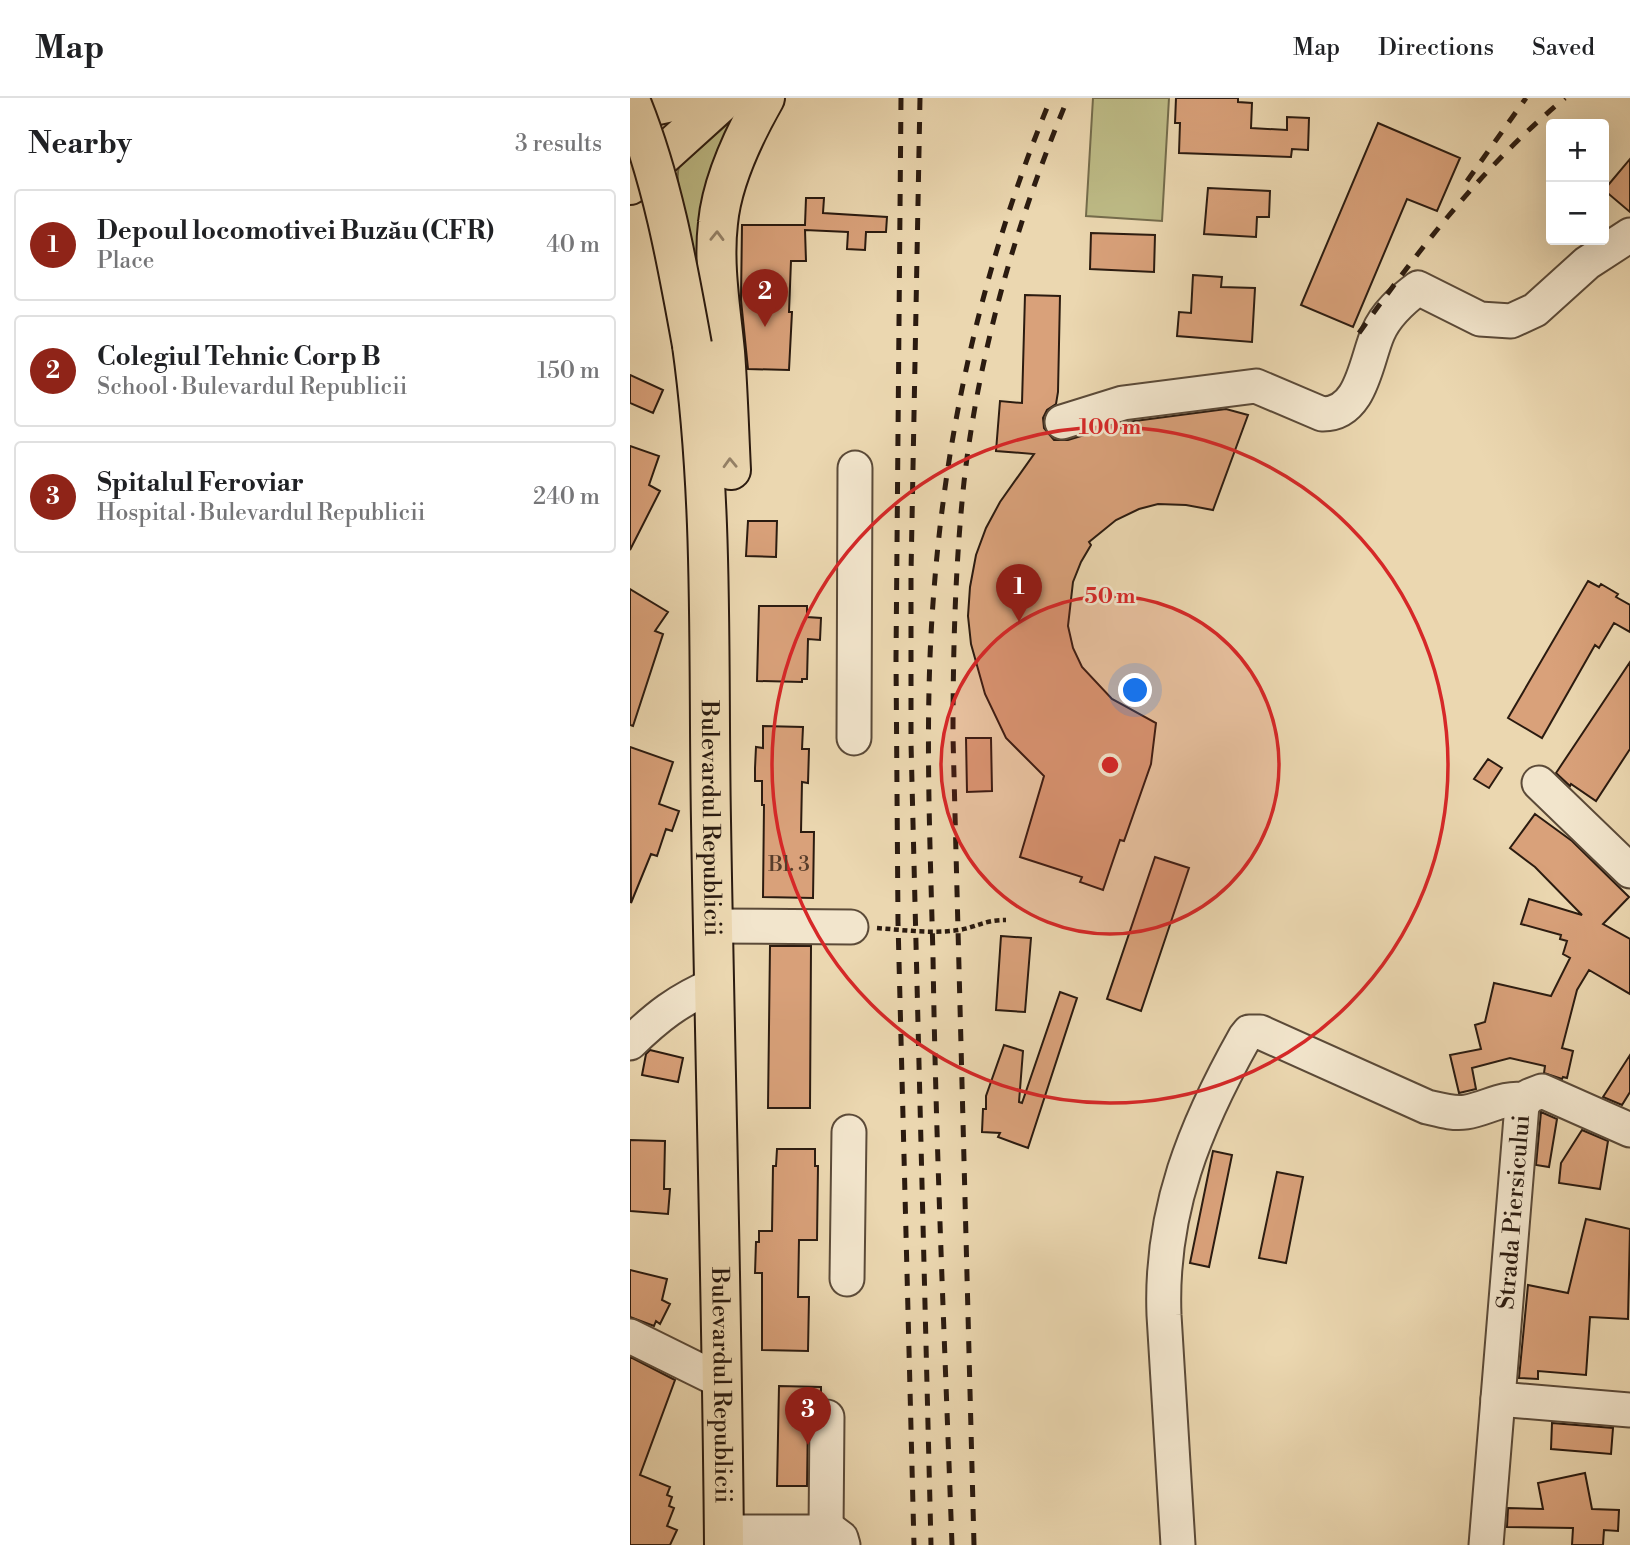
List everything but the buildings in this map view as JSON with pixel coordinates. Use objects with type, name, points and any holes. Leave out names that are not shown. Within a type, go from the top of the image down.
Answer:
[{"type":"main road","points":[[630,111],[691,98]]},
{"type":"main road","points":[[630,185],[726,98]]},
{"type":"main road","points":[[708,701],[722,636],[730,538],[730,457],[726,367],[718,283],[718,224],[721,202],[736,161],[765,98]]},
{"type":"main road","name":"Bulevardul Republicii","points":[[630,100],[642,128],[665,208],[692,345],[701,404],[708,508],[708,701],[724,1539]]},
{"type":"street","points":[[1062,422],[1123,403],[1256,386],[1330,415],[1339,411],[1359,387],[1378,333],[1387,317],[1401,301],[1418,288],[1480,319],[1520,319],[1535,310],[1587,263],[1630,235]]},
{"type":"street","points":[[854,737],[855,467]]},
{"type":"street","points":[[1539,783],[1630,871]]},
{"type":"street","points":[[713,926],[851,927]]},
{"type":"street","points":[[630,1043],[670,1007],[714,985]]},
{"type":"street","points":[[1178,1545],[1163,1288],[1168,1237],[1179,1187],[1195,1137],[1221,1080],[1245,1037],[1249,1032],[1260,1032],[1439,1110],[1465,1112],[1511,1098],[1525,1100]]},
{"type":"street","name":"Strada Piersicului","points":[[1486,1545],[1520,1111],[1525,1100],[1535,1092],[1552,1093],[1630,1130]]},
{"type":"street","points":[[848,1279],[849,1132]]},
{"type":"street","points":[[630,1336],[723,1382]]},
{"type":"street","points":[[1498,1399],[1630,1410]]},
{"type":"street","points":[[724,1539],[834,1538],[827,1417]]},
{"type":"path","points":[[851,927],[932,932],[959,930],[984,922],[1006,920]]},
{"type":"shaded area","points":[[1093,98],[1169,98],[1162,221],[1086,216]]},
{"type":"shaded area","points":[[732,120],[703,284],[682,206],[679,167]]},
{"type":"railway","points":[[901,98],[896,658],[898,922],[914,1545]]},
{"type":"railway","points":[[920,98],[911,573],[911,743],[931,1545]]},
{"type":"railway","points":[[952,1545],[938,1178],[929,819],[929,682],[934,590],[949,463],[973,339],[1007,217],[1051,98]]},
{"type":"railway","points":[[974,1545],[953,737],[958,546],[964,482],[979,383],[1002,286],[1032,191],[1068,98]]},
{"type":"railway","points":[[1467,181],[1526,98]]},
{"type":"railway","points":[[1359,333],[1480,179],[1565,98]]},
{"type":"place","name":"Colegiul Tehnic Corp B","points":[[765,327]]},
{"type":"place","name":"Depoul locomotivei Buzău (CFR)","points":[[1019,622]]},
{"type":"place","name":"Spitalul Feroviar","points":[[808,1445]]}]
